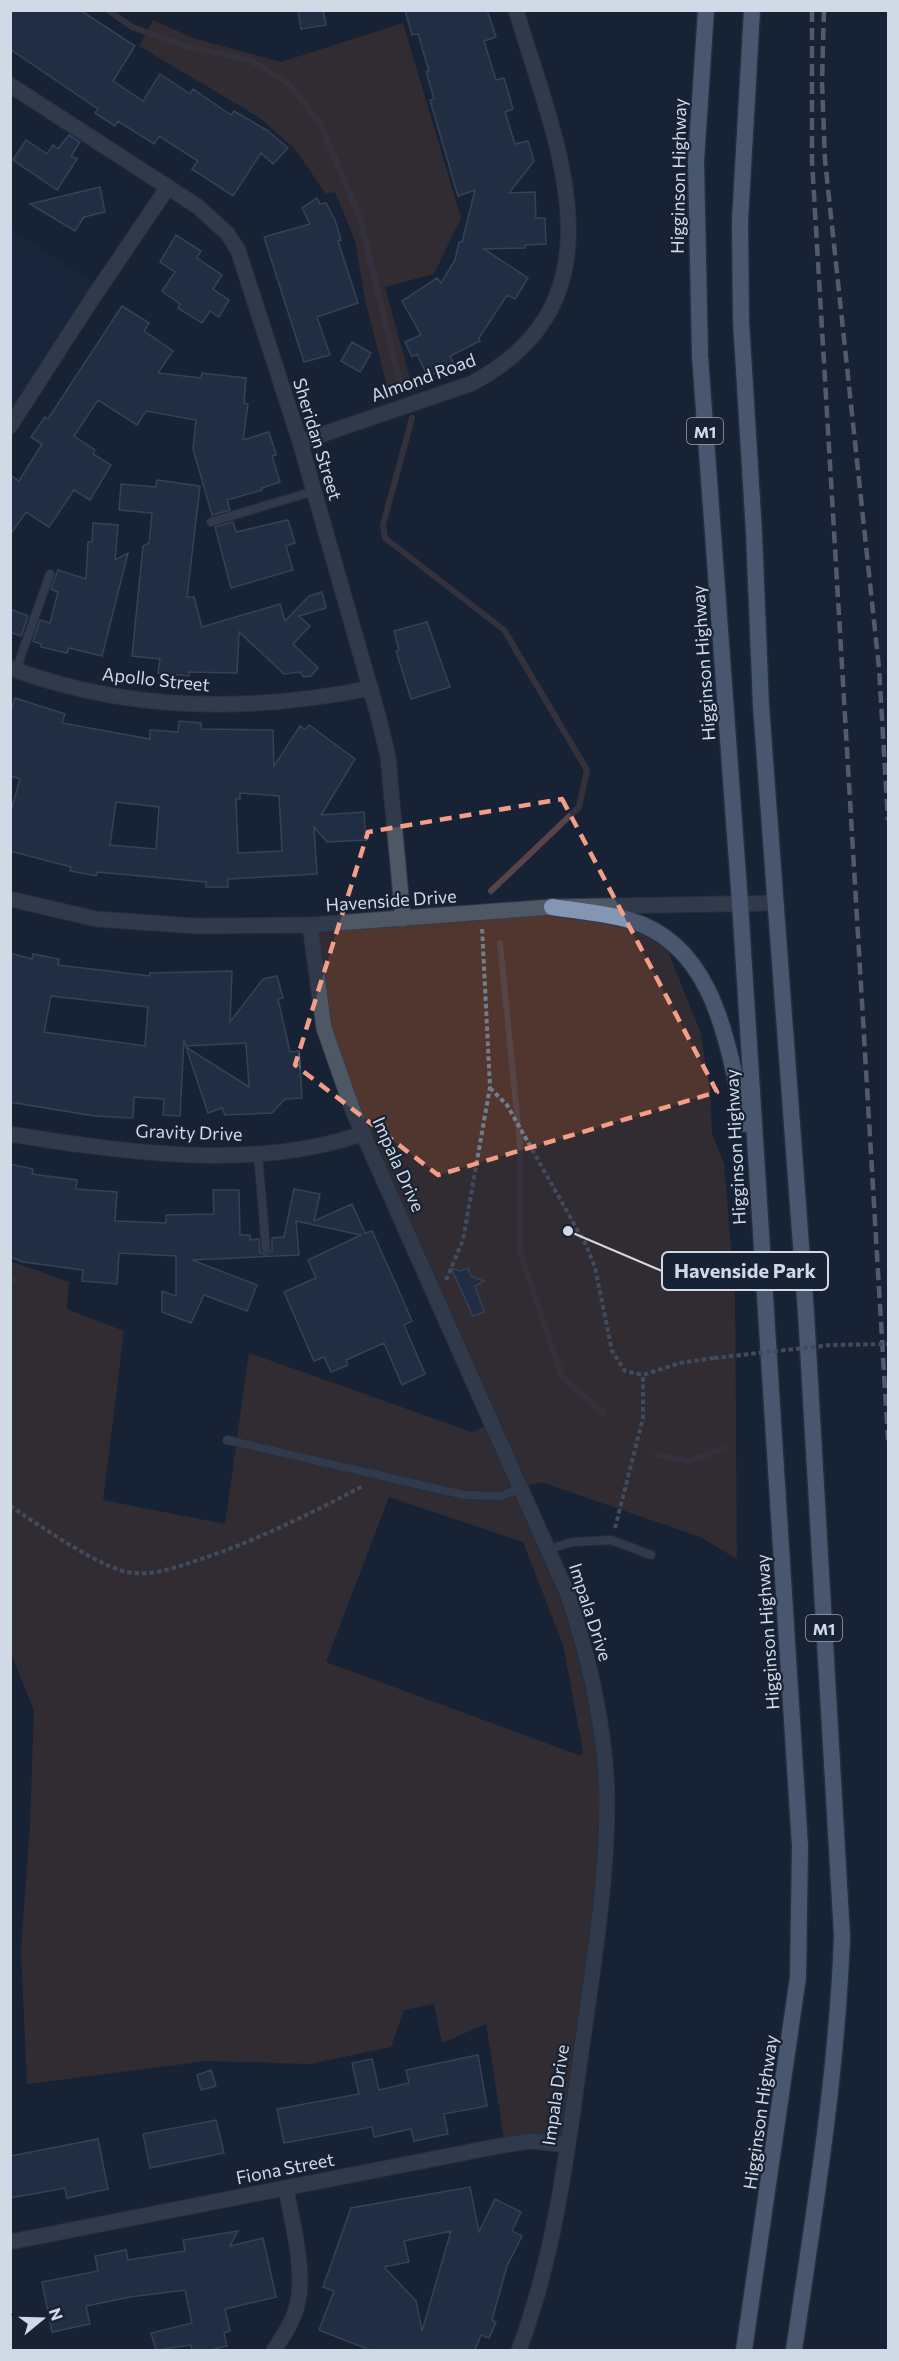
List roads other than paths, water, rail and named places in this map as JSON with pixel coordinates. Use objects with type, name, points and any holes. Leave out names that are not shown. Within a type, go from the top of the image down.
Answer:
[{"type":"highway","name":"Higginson Highway","points":[[706,10],[696,161],[696,271],[700,356],[740,903],[801,1846],[798,1977],[744,2350]]},
{"type":"highway","name":"M1","points":[[752,10],[740,221],[741,321],[761,706],[806,1313],[842,1936],[839,2021],[831,2096],[794,2350]]},
{"type":"highway","points":[[552,907],[629,920],[664,937],[690,960],[709,988],[723,1023],[756,1171]]},
{"type":"street","name":"Almond Road","points":[[300,442],[470,384],[488,374],[527,343],[556,298],[567,267],[570,235],[565,174],[516,10]]},
{"type":"street","name":"Sheridan Street","points":[[10,85],[168,187],[215,221],[238,250],[300,442],[371,688],[388,756],[403,919]]},
{"type":"street","points":[[10,426],[92,298],[168,187]]},
{"type":"street","name":"Apollo Street","points":[[13,669],[92,692],[192,706],[290,702],[371,688]]},
{"type":"street","name":"Havenside Drive","points":[[10,899],[96,919],[196,926],[310,925],[552,907],[776,903]]},
{"type":"street","name":"Impala Drive","points":[[310,925],[324,1028],[333,1059],[549,1549],[580,1630],[592,1679],[602,1738],[607,1798],[604,1889],[568,2145],[550,2250],[533,2312],[519,2350]]},
{"type":"street","name":"Gravity Drive","points":[[10,1134],[128,1150],[221,1155],[258,1154],[330,1144],[364,1133]]},
{"type":"street","name":"Fiona Street","points":[[10,2242],[530,2141],[568,2145]]},
{"type":"street","points":[[274,2350],[293,2319],[299,2296],[298,2265],[286,2188]]},
{"type":"lane","points":[[211,522],[314,491]]},
{"type":"lane","points":[[13,669],[50,574]]},
{"type":"lane","points":[[258,1154],[266,1248]]},
{"type":"lane","points":[[226,1440],[464,1495],[501,1496],[521,1488]]},
{"type":"lane","points":[[549,1549],[572,1542],[611,1540],[651,1556]]},
{"type":"waterway","points":[[108,10],[132,27],[186,46],[250,60],[287,82],[320,123],[360,218],[401,387]]},
{"type":"waterway","points":[[412,418],[383,525],[385,538],[504,630],[587,770],[579,807],[491,891]]},
{"type":"waterway","points":[[500,943],[520,1145],[520,1252],[562,1377],[603,1413]]},
{"type":"waterway","points":[[10,1278],[15,1280]]},
{"type":"waterway","points":[[657,1455],[690,1461],[725,1447]]},
{"type":"railway","points":[[812,10],[812,161],[888,1440]]},
{"type":"railway","points":[[824,10],[822,82],[825,160],[879,668],[888,820]]},
{"type":"place","name":"Havenside Park","points":[[568,1231]]}]
